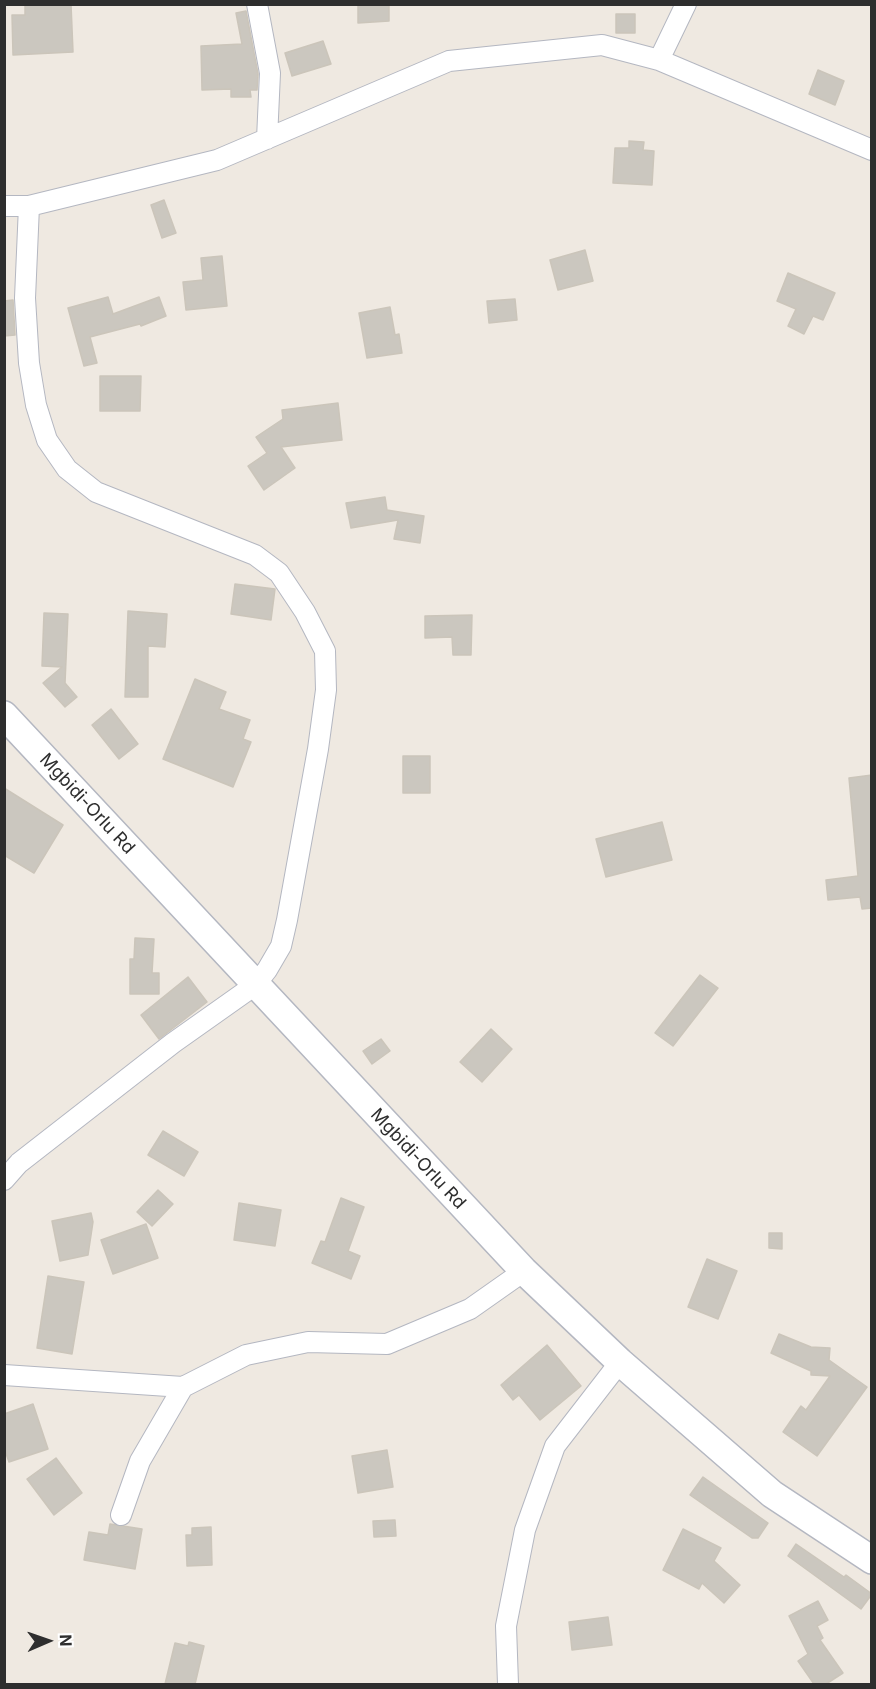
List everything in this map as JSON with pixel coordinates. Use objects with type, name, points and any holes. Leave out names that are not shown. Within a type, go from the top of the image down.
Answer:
[{"type":"main road","name":"Mgbidi-Orlu Rd","points":[[4,715],[524,1271],[620,1362],[772,1494],[872,1560]]},
{"type":"street","points":[[257,4],[270,73],[267,139]]},
{"type":"street","points":[[659,60],[686,4]]},
{"type":"street","points":[[4,206],[29,207],[217,160],[449,61],[602,45],[659,60],[872,150]]},
{"type":"street","points":[[4,1180],[19,1163],[172,1043],[255,985],[267,970],[281,946],[287,920],[326,690],[325,651],[305,612],[279,573],[255,555],[96,492],[67,469],[46,440],[36,405],[29,363],[25,298],[29,207]]},
{"type":"street","points":[[4,1375],[183,1387],[246,1355],[308,1342],[387,1344],[470,1309],[524,1271]]},
{"type":"street","points":[[508,1684],[506,1626],[525,1530],[555,1446],[620,1362]]},
{"type":"street","points":[[122,1515],[140,1461],[183,1387]]},
{"type":"building","points":[[25,4],[71,4],[73,52],[13,55],[12,15],[25,15]]},
{"type":"building","points":[[358,4],[389,4],[389,21],[358,23]]},
{"type":"building","points":[[246,11],[258,74],[257,90],[250,90],[251,97],[231,97],[231,89],[202,90],[201,46],[242,44],[236,13]]},
{"type":"building","points":[[616,14],[635,14],[635,33],[616,33]]},
{"type":"building","points":[[323,41],[331,64],[292,76],[285,53]]},
{"type":"building","points":[[818,70],[844,81],[835,105],[809,94]]},
{"type":"building","points":[[629,141],[644,142],[643,150],[654,151],[652,185],[613,183],[615,148],[629,148]]},
{"type":"building","points":[[164,200],[176,233],[162,238],[151,205]]},
{"type":"building","points":[[585,250],[593,281],[558,290],[550,260]]},
{"type":"building","points":[[222,256],[227,306],[186,310],[183,282],[203,280],[201,258]]},
{"type":"building","points":[[788,273],[835,293],[823,320],[813,316],[804,334],[788,326],[796,309],[777,301]]},
{"type":"building","points":[[108,297],[113,314],[159,297],[166,316],[141,326],[140,324],[90,337],[97,363],[84,366],[68,308]]},
{"type":"building","points":[[515,299],[517,320],[489,323],[487,301]]},
{"type":"building","points":[[13,300],[15,335],[4,336],[4,301]]},
{"type":"building","points":[[390,307],[395,335],[399,334],[402,353],[367,358],[359,313]]},
{"type":"building","points":[[100,376],[141,376],[140,411],[100,411]]},
{"type":"building","points":[[338,403],[342,440],[281,447],[295,468],[264,490],[248,466],[267,453],[256,437],[283,419],[282,410]]},
{"type":"building","points":[[385,497],[387,510],[424,516],[420,543],[394,539],[398,520],[351,528],[346,503]]},
{"type":"building","points":[[235,584],[275,589],[271,620],[231,614]]},
{"type":"building","points":[[128,611],[167,614],[165,647],[148,646],[148,697],[125,697]]},
{"type":"building","points":[[44,613],[68,614],[65,683],[77,697],[65,707],[43,683],[62,667],[42,666]]},
{"type":"building","points":[[472,615],[471,655],[453,655],[452,637],[425,638],[425,616]]},
{"type":"building","points":[[195,679],[226,692],[219,709],[250,720],[243,739],[251,742],[233,787],[163,759]]},
{"type":"building","points":[[111,709],[138,744],[119,759],[92,725]]},
{"type":"building","points":[[403,756],[430,756],[430,793],[403,793]]},
{"type":"building","points":[[872,775],[872,908],[862,909],[860,897],[828,900],[826,880],[858,876],[849,778]]},
{"type":"building","points":[[4,788],[63,825],[34,873],[4,855]]},
{"type":"building","points":[[662,822],[672,860],[606,877],[596,839]]},
{"type":"building","points":[[135,938],[154,939],[152,973],[159,973],[159,994],[130,994],[130,959],[134,959]]},
{"type":"building","points":[[700,975],[718,988],[673,1046],[655,1033]]},
{"type":"building","points":[[188,977],[207,1002],[159,1039],[141,1015]]},
{"type":"building","points":[[491,1029],[512,1049],[482,1082],[460,1062]]},
{"type":"building","points":[[381,1039],[390,1051],[372,1064],[363,1051]]},
{"type":"building","points":[[163,1131],[198,1152],[184,1176],[148,1155]]},
{"type":"building","points":[[158,1190],[173,1204],[152,1226],[137,1212]]},
{"type":"building","points":[[341,1198],[364,1207],[348,1251],[360,1256],[351,1279],[312,1263],[321,1241],[325,1242]]},
{"type":"building","points":[[239,1203],[281,1210],[275,1246],[234,1240]]},
{"type":"building","points":[[91,1213],[93,1222],[88,1255],[60,1261],[52,1221]]},
{"type":"building","points":[[146,1224],[158,1258],[113,1274],[101,1240]]},
{"type":"building","points":[[769,1233],[782,1233],[782,1249],[769,1248]]},
{"type":"building","points":[[707,1259],[737,1271],[718,1319],[688,1307]]},
{"type":"building","points":[[48,1276],[84,1282],[72,1354],[37,1348]]},
{"type":"building","points":[[779,1334],[811,1347],[830,1348],[829,1360],[867,1387],[817,1456],[783,1432],[801,1406],[806,1410],[830,1376],[811,1375],[811,1371],[771,1353]]},
{"type":"building","points":[[547,1345],[581,1386],[540,1420],[519,1395],[513,1400],[501,1385]]},
{"type":"building","points":[[33,1404],[48,1449],[9,1462],[4,1448],[4,1414]]},
{"type":"building","points":[[387,1450],[393,1487],[358,1493],[352,1456]]},
{"type":"building","points":[[56,1458],[82,1493],[54,1515],[27,1479]]},
{"type":"building","points":[[703,1477],[768,1523],[758,1538],[752,1538],[690,1495]]},
{"type":"building","points":[[395,1520],[396,1536],[374,1537],[373,1521]]},
{"type":"building","points":[[110,1524],[142,1529],[135,1569],[84,1560],[89,1532],[108,1535]]},
{"type":"building","points":[[211,1527],[212,1565],[187,1566],[186,1535],[192,1535],[192,1528]]},
{"type":"building","points":[[683,1529],[721,1548],[714,1561],[740,1585],[724,1603],[702,1583],[699,1589],[663,1570]]},
{"type":"building","points":[[796,1544],[872,1594],[861,1609],[788,1556]]},
{"type":"building","points":[[818,1601],[828,1620],[817,1626],[823,1638],[820,1640],[843,1673],[826,1684],[814,1684],[798,1661],[808,1654],[789,1616]]},
{"type":"building","points":[[608,1617],[612,1645],[572,1650],[569,1622]]},
{"type":"building","points":[[189,1642],[204,1646],[195,1684],[165,1684],[175,1643],[188,1646]]}]
